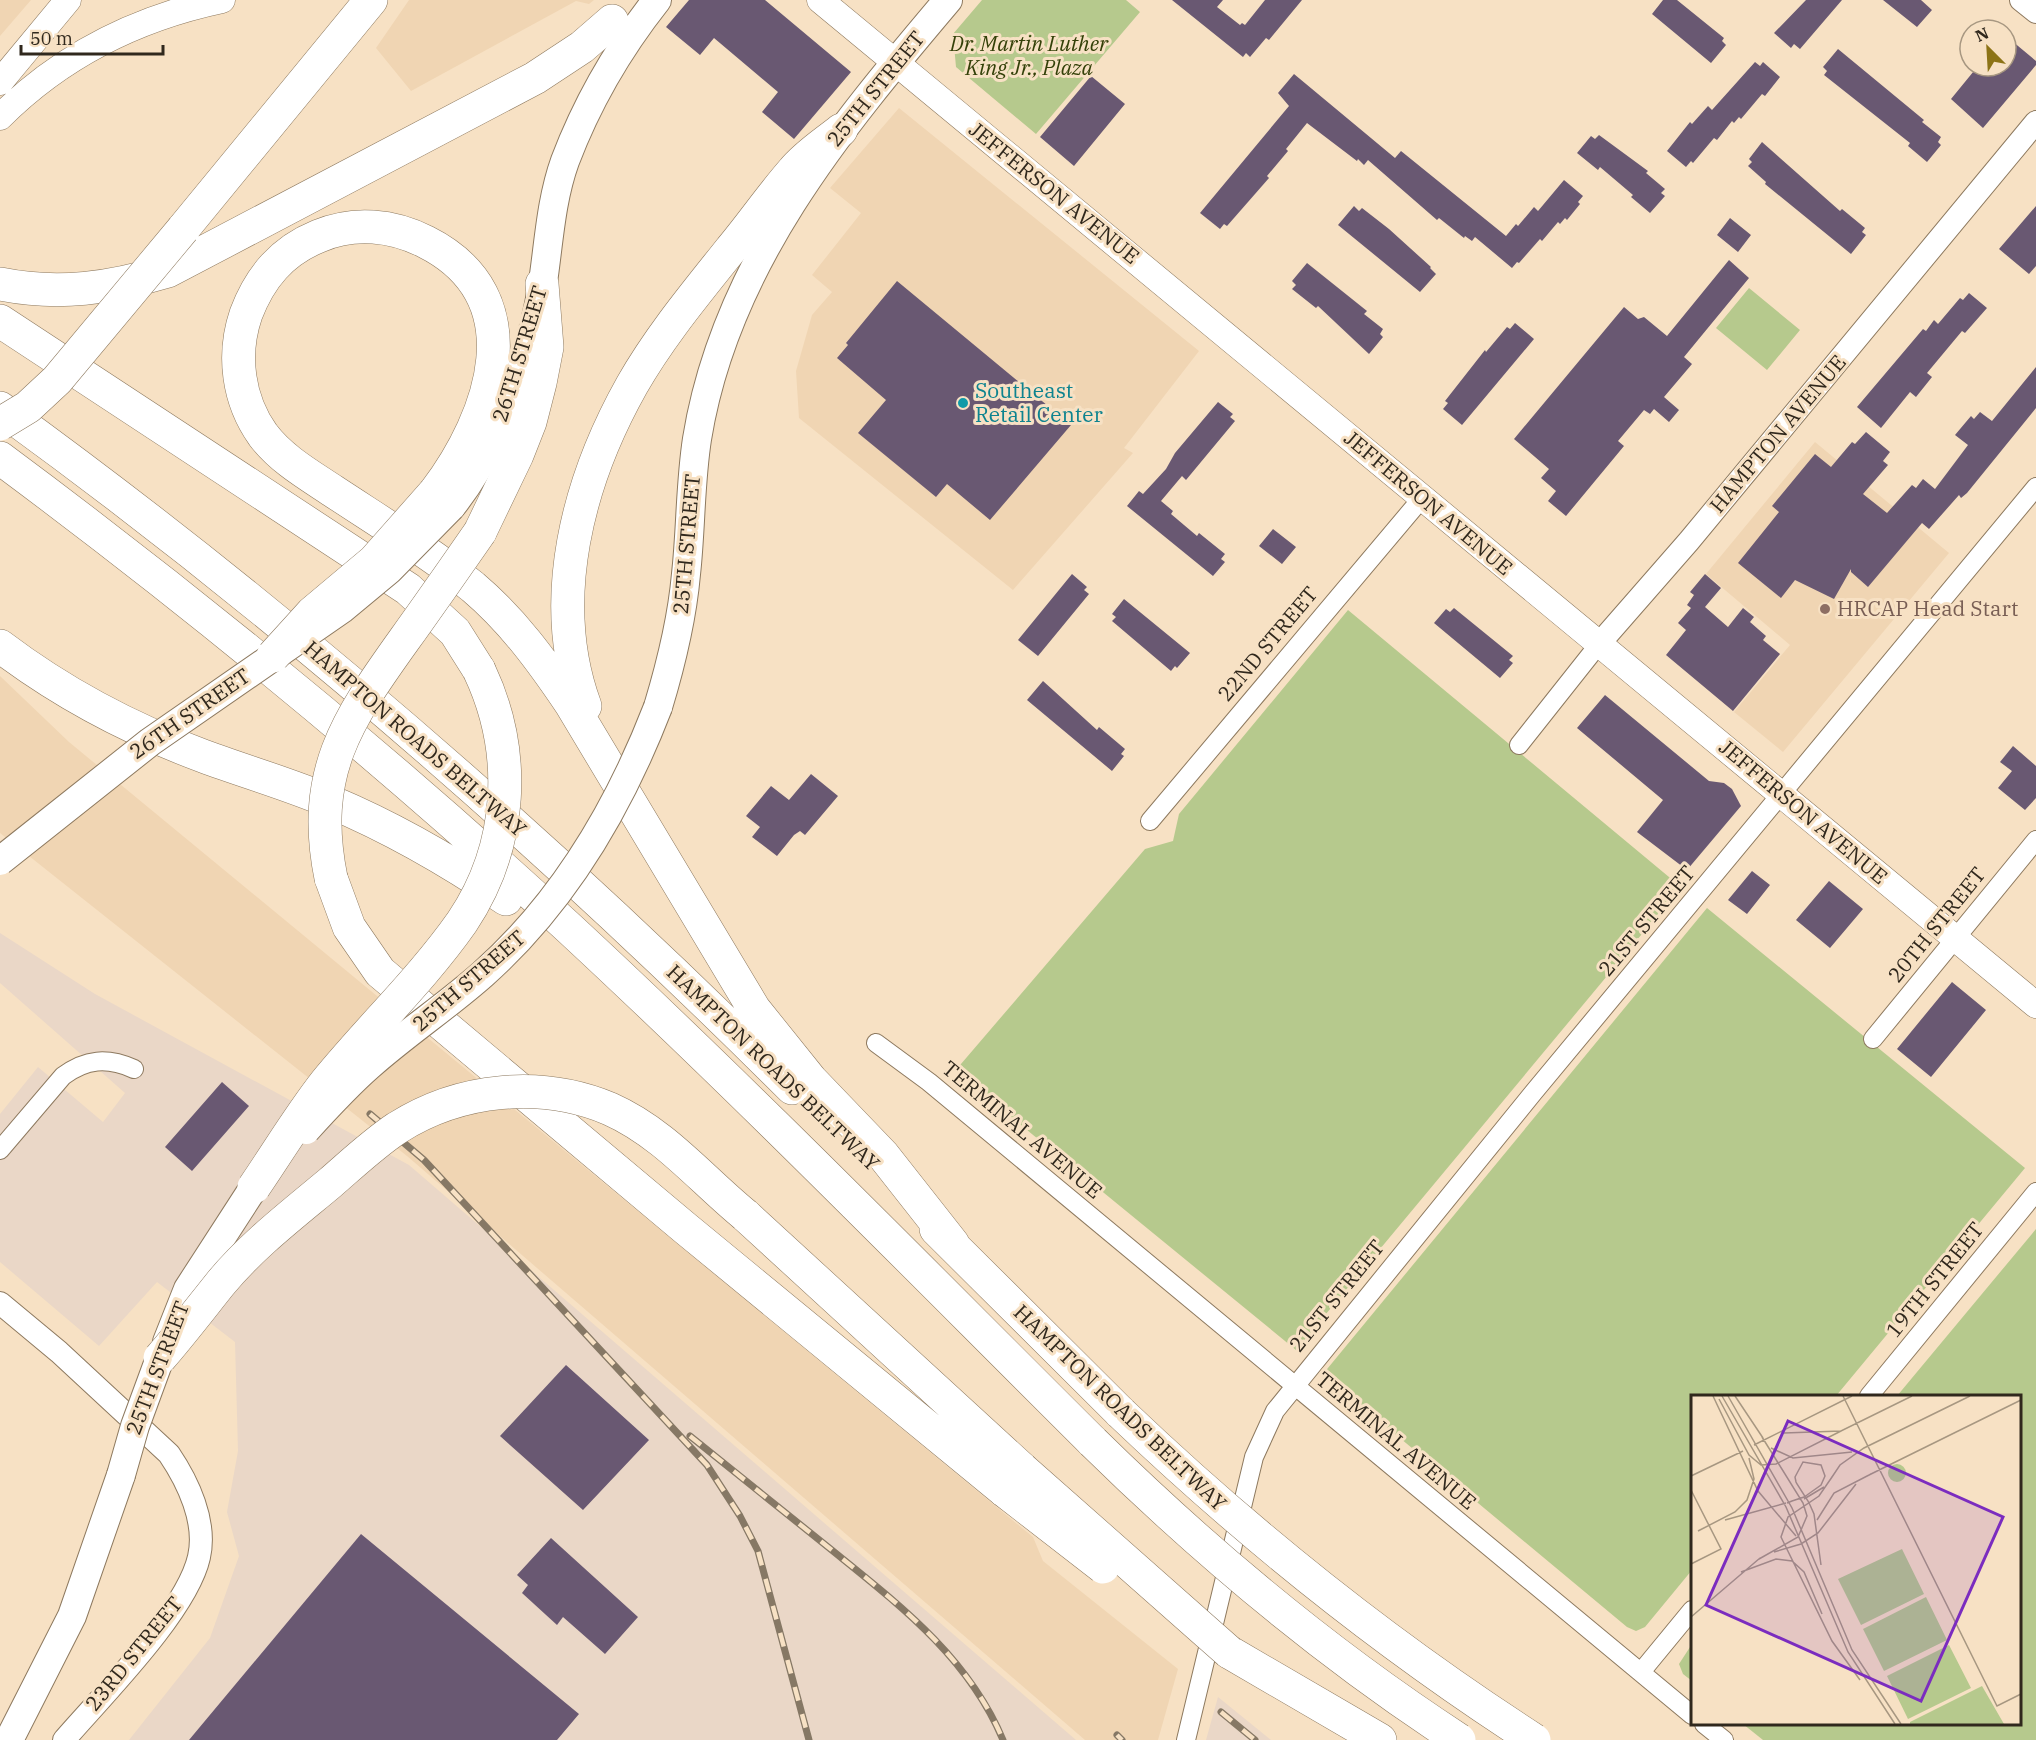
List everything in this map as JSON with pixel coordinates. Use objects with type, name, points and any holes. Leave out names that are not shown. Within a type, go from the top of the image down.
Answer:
[{"type":"highway","points":[[0,424],[28,407],[57,380],[371,0]]},
{"type":"highway","points":[[0,284],[20,288],[76,291],[124,283],[168,271],[535,78],[582,47],[623,10]]},
{"type":"highway","points":[[605,759],[575,675],[566,615],[573,542],[596,465],[633,384],[679,314],[793,171],[841,129]]},
{"type":"highway","points":[[273,656],[312,613],[374,561],[443,499],[490,387],[495,356],[493,327],[475,286],[463,269],[436,246],[414,236],[372,226],[348,227],[305,242],[286,254],[268,272],[256,291],[242,326],[238,366],[241,384],[254,418],[264,435],[296,466],[436,560],[471,586],[510,621],[544,664],[605,759],[753,1009],[811,1080],[883,1155],[952,1244]]},
{"type":"highway","points":[[542,284],[547,347],[530,422],[517,455],[480,532],[380,673],[342,736],[328,781],[324,811],[325,850],[331,878],[349,927],[380,972],[685,1228],[1013,1480],[1228,1652],[1380,1740]]},
{"type":"highway","points":[[0,321],[408,589],[455,632],[480,670],[499,724],[506,774],[499,839],[484,881],[448,940],[326,1083],[254,1187]]},
{"type":"highway","name":"HAMPTON ROADS BELTWAY","points":[[0,408],[162,529],[471,784],[656,954],[1121,1413],[1229,1513],[1307,1578],[1400,1650],[1534,1740]]},
{"type":"highway","name":"HAMPTON ROADS BELTWAY","points":[[0,458],[221,629],[364,747],[568,927],[679,1033],[1093,1442],[1190,1534],[1281,1610],[1349,1662],[1459,1740]]},
{"type":"highway","points":[[0,646],[77,697],[145,732],[329,801],[429,849],[518,908],[608,986],[679,1033]]},
{"type":"highway","points":[[160,1358],[243,1260],[375,1144],[415,1118],[474,1096],[499,1092],[536,1092],[583,1100],[611,1110],[638,1124],[668,1145],[745,1215],[1013,1480]]},
{"type":"main road","points":[[0,82],[69,0]]},
{"type":"main road","points":[[0,117],[41,80],[98,43],[164,15],[222,0]]},
{"type":"main road","name":"26TH STREET","points":[[443,499],[481,463],[510,398],[542,284],[549,230],[565,162],[609,69],[635,28],[657,0]]},
{"type":"main road","name":"JEFFERSON AVENUE","points":[[820,0],[2036,1005]]},
{"type":"main road","name":"25TH STREET","points":[[9,1740],[72,1616],[121,1475],[135,1426],[188,1289],[254,1187],[340,1093],[394,1044],[484,973],[532,925],[598,836],[629,778],[658,707],[682,608],[697,439],[723,336],[766,245],[841,129],[948,0]]},
{"type":"main road","name":"26TH STREET","points":[[0,861],[104,776],[273,656]]},
{"type":"street","points":[[2021,0],[2036,12]]},
{"type":"street","name":"HAMPTON AVENUE","points":[[1519,744],[1599,644],[1689,541],[2036,122]]},
{"type":"street","name":"21ST STREET","points":[[1186,1740],[1254,1457],[1263,1432],[1294,1385],[1780,794],[2036,488]]},
{"type":"street","name":"22ND STREET","points":[[1150,821],[1422,498]]},
{"type":"street","name":"20TH STREET","points":[[1873,1039],[2036,840]]},
{"type":"street","name":"TERMINAL AVENUE","points":[[876,1043],[929,1082],[1691,1713]]},
{"type":"street","points":[[0,1150],[63,1076],[76,1066],[91,1061],[107,1060],[134,1069]]},
{"type":"street","name":"19TH STREET","points":[[1870,1395],[2036,1192]]},
{"type":"street","name":"23RD STREET","points":[[0,1303],[59,1352],[169,1454],[183,1475],[192,1498],[199,1529],[200,1557],[178,1604],[64,1740]]},
{"type":"street","points":[[1641,1672],[1691,1611]]},
{"type":"street","points":[[1705,1725],[1724,1740]]},
{"type":"shaded area","points":[[0,0],[31,0],[0,36]]},
{"type":"shaded area","points":[[409,0],[594,0],[589,4],[576,1],[411,91],[376,48]]},
{"type":"shaded area","points":[[899,108],[1199,351],[1124,448],[1133,453],[1013,590],[799,418],[796,371],[812,315],[832,292],[812,275],[861,213],[830,188]]},
{"type":"shaded area","name":"HRCAP Head Start","points":[[1815,442],[1949,553],[1783,752],[1734,712],[1790,645],[1706,574]]},
{"type":"shaded area","points":[[0,676],[69,742],[1033,1537],[1043,1561],[1178,1669],[1158,1740],[1085,1740],[407,1156],[0,833]]},
{"type":"shaded area","points":[[0,933],[95,994],[409,1165],[1076,1740],[129,1740],[210,1638],[239,1556],[227,1512],[238,1451],[235,1342],[157,1282],[99,1346],[0,1262],[0,1114],[38,1067],[103,1122],[125,1093],[0,983]]},
{"type":"shaded area","points":[[1218,1697],[1271,1740],[1206,1740]]},
{"type":"green space","name":"Dr. Martin Luther King Jr., Plaza","points":[[982,0],[1126,0],[1140,12],[1036,134],[956,67],[953,34]]},
{"type":"green space","points":[[1749,288],[1800,330],[1767,370],[1716,328]]},
{"type":"green space","points":[[1348,610],[1681,887],[1296,1350],[955,1071],[1145,849],[1173,841],[1179,814]]},
{"type":"green space","points":[[1707,908],[2025,1168],[1837,1395],[1691,1395],[1691,1571],[1645,1627],[1636,1631],[1627,1627],[1323,1374]]},
{"type":"green space","points":[[2036,1229],[2036,1740],[1763,1740],[1744,1725],[2021,1725],[2021,1395],[1898,1395]]},
{"type":"green space","points":[[1691,1646],[1691,1680],[1683,1674],[1679,1664]]},
{"type":"building","points":[[689,0],[765,0],[851,72],[794,139],[762,112],[778,92],[714,38],[700,55],[666,27]]},
{"type":"building","points":[[1172,0],[1223,0],[1217,7],[1240,25],[1242,23],[1245,25],[1265,0],[1302,0],[1269,40],[1266,38],[1250,57],[1246,53],[1243,57]]},
{"type":"building","points":[[1663,0],[1677,0],[1724,38],[1722,41],[1726,45],[1711,63],[1652,14]]},
{"type":"building","points":[[1806,0],[1842,0],[1800,49],[1794,44],[1791,48],[1774,33]]},
{"type":"building","points":[[1883,0],[1921,0],[1932,10],[1917,27]]},
{"type":"building","points":[[2018,46],[2036,61],[2036,65],[1983,128],[1951,99],[1968,78],[2018,78]]},
{"type":"building","points":[[1838,49],[1924,120],[1922,122],[1941,137],[1938,142],[1941,145],[1927,162],[1908,146],[1910,143],[1824,75],[1827,71],[1823,67]]},
{"type":"building","points":[[1755,62],[1760,66],[1763,62],[1780,77],[1765,96],[1762,94],[1741,119],[1739,117],[1734,123],[1732,121],[1717,140],[1714,138],[1693,163],[1691,161],[1686,167],[1667,151],[1690,122],[1692,124],[1708,106],[1712,110]]},
{"type":"building","points":[[1294,74],[1395,158],[1401,151],[1506,236],[1534,207],[1538,211],[1564,180],[1583,196],[1578,202],[1580,204],[1567,220],[1565,218],[1560,224],[1558,222],[1542,241],[1540,239],[1512,268],[1475,237],[1472,241],[1465,236],[1464,238],[1439,218],[1437,220],[1368,160],[1364,165],[1358,159],[1357,161],[1307,123],[1267,176],[1269,178],[1227,226],[1224,224],[1220,229],[1200,213],[1289,106],[1278,93]]},
{"type":"building","points":[[1091,76],[1125,104],[1074,166],[1040,137]]},
{"type":"building","points":[[1599,135],[1648,171],[1646,173],[1665,189],[1661,193],[1665,196],[1650,213],[1600,167],[1598,170],[1577,153],[1591,136],[1595,139]]},
{"type":"building","points":[[1762,142],[1840,211],[1842,209],[1865,228],[1862,232],[1866,235],[1851,254],[1765,184],[1766,182],[1748,166],[1752,162],[1749,159]]},
{"type":"building","points":[[1354,206],[1359,211],[1362,208],[1389,229],[1431,267],[1436,274],[1420,292],[1338,225]]},
{"type":"building","points":[[2036,206],[2036,266],[2029,274],[1999,249]]},
{"type":"building","points":[[1730,218],[1751,235],[1738,252],[1717,235]]},
{"type":"building","points":[[1729,260],[1749,278],[1684,357],[1692,364],[1664,397],[1679,410],[1669,422],[1654,409],[1650,414],[1644,410],[1618,441],[1624,446],[1566,516],[1548,501],[1556,491],[1541,478],[1549,469],[1514,439],[1624,307],[1638,319],[1644,317],[1667,336]]},
{"type":"building","points":[[1307,263],[1367,311],[1364,314],[1383,329],[1380,334],[1383,337],[1369,354],[1318,306],[1316,308],[1292,289],[1296,285],[1292,281]]},
{"type":"building","name":"Southeast Retail Center","points":[[897,281],[1071,425],[990,520],[947,484],[936,497],[858,433],[886,400],[837,358],[848,345],[846,343]]},
{"type":"building","points":[[1969,293],[1987,308],[1965,333],[1962,331],[1927,373],[1932,377],[1916,397],[1910,392],[1881,428],[1857,407],[1923,329],[1926,331],[1934,320],[1938,324],[1960,298],[1963,300]]},
{"type":"building","points":[[1515,323],[1534,339],[1462,425],[1443,409],[1448,403],[1445,401],[1485,350],[1486,352],[1507,327],[1510,329]]},
{"type":"building","points":[[2036,367],[2036,408],[1967,493],[1961,498],[1959,495],[1929,529],[1922,523],[1868,587],[1851,572],[1851,569],[1834,599],[1795,580],[1781,598],[1738,563],[1779,512],[1772,506],[1815,454],[1831,467],[1852,442],[1855,444],[1866,432],[1890,452],[1883,461],[1888,465],[1863,494],[1887,513],[1912,485],[1916,488],[1923,479],[1935,489],[1968,445],[1955,435],[1971,416],[1974,419],[1980,412],[1992,421]]},
{"type":"building","points":[[1218,402],[1233,414],[1230,417],[1235,421],[1186,480],[1182,476],[1161,501],[1173,511],[1171,514],[1197,536],[1199,533],[1225,554],[1221,559],[1225,562],[1213,576],[1127,506],[1139,491],[1143,494],[1166,469],[1175,453]]},
{"type":"building","points":[[1273,529],[1296,547],[1282,564],[1259,546]]},
{"type":"building","points":[[1072,574],[1087,587],[1084,590],[1089,594],[1038,656],[1018,640]]},
{"type":"building","points":[[1705,574],[1721,588],[1705,607],[1728,627],[1743,608],[1754,617],[1750,622],[1766,636],[1763,640],[1780,654],[1733,711],[1666,655],[1686,630],[1678,623],[1691,608],[1687,605],[1694,595],[1690,592]]},
{"type":"building","points":[[1124,599],[1190,653],[1177,668],[1175,666],[1171,671],[1112,621],[1116,617],[1112,614]]},
{"type":"building","points":[[1454,608],[1513,656],[1509,660],[1513,663],[1500,678],[1434,623],[1446,609],[1450,612]]},
{"type":"building","points":[[1043,681],[1097,730],[1099,727],[1125,749],[1121,754],[1124,756],[1112,771],[1027,700]]},
{"type":"building","points":[[1605,695],[1709,781],[1724,783],[1732,789],[1741,806],[1687,870],[1637,832],[1663,800],[1577,728]]},
{"type":"building","points":[[2013,746],[2036,766],[2036,798],[2025,810],[1998,788],[2012,771],[2000,762]]},
{"type":"building","points":[[811,774],[838,796],[805,835],[800,831],[794,835],[777,856],[752,837],[760,827],[746,816],[771,786],[789,800]]},
{"type":"building","points":[[1752,871],[1770,885],[1747,914],[1728,900]]},
{"type":"building","points":[[1829,881],[1863,909],[1830,948],[1796,920]]},
{"type":"building","points":[[1952,982],[1986,1010],[1931,1077],[1897,1049]]},
{"type":"building","points":[[222,1082],[249,1106],[192,1171],[165,1147]]},
{"type":"building","points":[[566,1365],[649,1440],[583,1510],[500,1436]]},
{"type":"building","points":[[361,1534],[579,1714],[557,1740],[189,1740]]},
{"type":"building","points":[[551,1538],[638,1617],[605,1654],[563,1617],[557,1625],[522,1593],[528,1585],[517,1575]]},
{"type":"railway","points":[[370,1114],[424,1160],[707,1465],[740,1516],[758,1551],[809,1740]]},
{"type":"railway","points":[[690,1436],[880,1589],[928,1633],[971,1682],[1003,1740]]},
{"type":"railway","points":[[1221,1712],[1255,1740]]},
{"type":"railway","points":[[1117,1735],[1122,1740]]},
{"type":"place","name":"Southeast Retail Center","points":[[963,403]]},
{"type":"place","name":"HRCAP Head Start","points":[[1825,609]]}]
